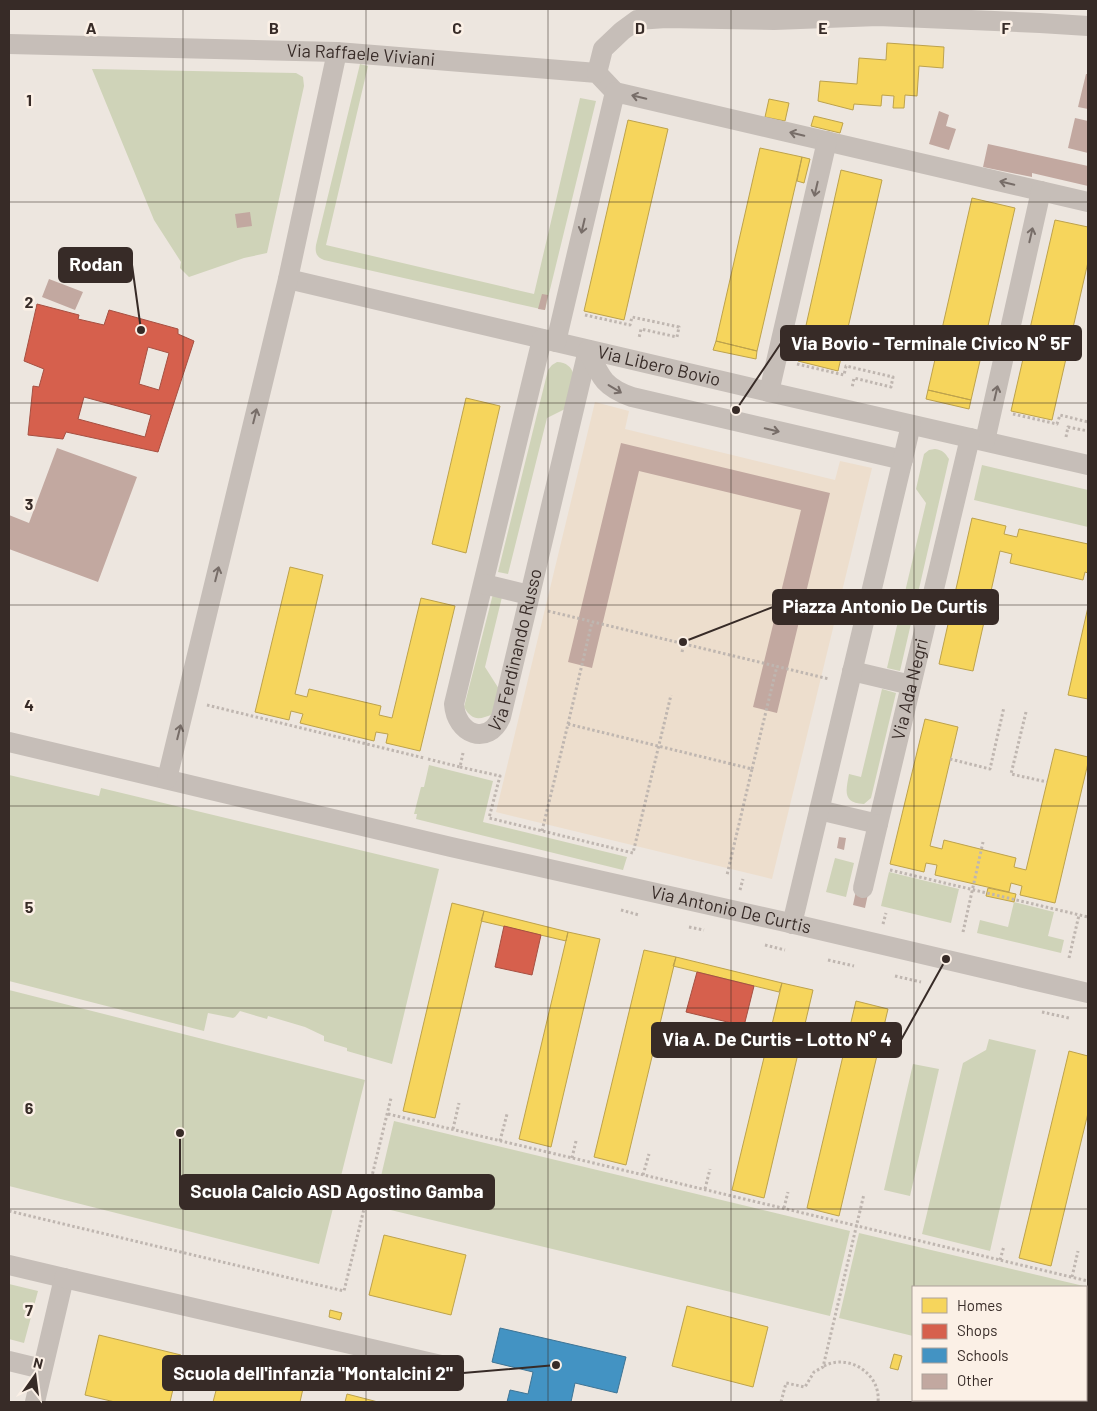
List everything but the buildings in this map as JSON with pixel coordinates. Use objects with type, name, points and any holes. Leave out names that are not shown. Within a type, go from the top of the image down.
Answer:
[{"type":"street","points":[[1088,26],[878,16],[774,20],[666,18],[637,20],[603,49],[597,74],[615,92],[1088,202]]},
{"type":"street","name":"Via Raffaele Viviani","points":[[9,44],[337,52],[597,74]]},
{"type":"street","points":[[167,780],[288,279],[337,52]]},
{"type":"street","name":"Via Ferdinando Russo","points":[[588,350],[501,717],[498,724],[492,730],[486,733],[473,733],[462,727],[457,720],[454,704],[484,584],[615,92]]},
{"type":"street","points":[[769,392],[827,141]]},
{"type":"street","name":"Via Ada Negri","points":[[863,888],[911,685],[1041,191]]},
{"type":"street","name":"Via Libero Bovio","points":[[288,279],[1088,466]]},
{"type":"street","points":[[588,350],[597,370],[607,384],[620,393],[903,460]]},
{"type":"street","points":[[792,924],[911,425]]},
{"type":"street","points":[[484,584],[528,601]]},
{"type":"street","points":[[851,677],[911,685]]},
{"type":"street","name":"Via Antonio De Curtis","points":[[9,742],[510,861],[792,924],[1088,994]]},
{"type":"street","points":[[819,810],[878,824]]},
{"type":"street","points":[[9,1265],[454,1368]]},
{"type":"street","points":[[35,1402],[64,1278]]},
{"type":"street","points":[[9,1361],[42,1369]]},
{"type":"path","points":[[577,313],[630,325],[632,317],[679,327],[677,337],[641,329],[639,338]]},
{"type":"path","points":[[791,363],[844,375],[846,366],[893,377],[891,387],[854,378],[852,388]]},
{"type":"path","points":[[1004,412],[1057,424],[1060,415],[1088,422]]},
{"type":"path","points":[[1066,437],[1068,427],[1088,431]]},
{"type":"path","points":[[528,601],[592,622],[777,666],[851,677]]},
{"type":"path","points":[[542,831],[592,622]]},
{"type":"path","points":[[682,652],[684,644]]},
{"type":"path","points":[[726,875],[777,666]]},
{"type":"path","points":[[201,704],[500,776],[490,818],[633,853],[671,695]]},
{"type":"path","points":[[950,760],[990,769],[1004,707]]},
{"type":"path","points":[[1026,712],[1011,774],[1047,782]]},
{"type":"path","points":[[568,724],[752,769]]},
{"type":"path","points":[[460,767],[468,731]]},
{"type":"path","points":[[428,759],[430,750]]},
{"type":"path","points":[[962,932],[983,842]]},
{"type":"path","points":[[882,868],[1088,917]]},
{"type":"path","points":[[621,910],[639,915]]},
{"type":"path","points":[[1069,958],[1079,915]]},
{"type":"path","points":[[689,927],[704,930]]},
{"type":"path","points":[[765,945],[785,950]]},
{"type":"path","points":[[828,960],[854,966]]},
{"type":"path","points":[[895,976],[921,982]]},
{"type":"path","points":[[1042,1012],[1068,1018]]},
{"type":"path","points":[[9,1211],[344,1291],[391,1098]]},
{"type":"path","points":[[453,1129],[459,1103]]},
{"type":"path","points":[[388,1114],[1088,1281]]},
{"type":"path","points":[[500,1141],[507,1114]]},
{"type":"path","points":[[572,1158],[576,1141]]},
{"type":"path","points":[[643,1175],[649,1154]]},
{"type":"path","points":[[705,1190],[710,1168]]},
{"type":"path","points":[[784,1208],[788,1192]]},
{"type":"path","points":[[823,1367],[864,1194]]},
{"type":"path","points":[[1000,1260],[1004,1246]]},
{"type":"path","points":[[1072,1277],[1078,1251]]},
{"type":"path","points":[[781,1402],[786,1383],[805,1387],[814,1372],[830,1363],[839,1362],[858,1366],[867,1372],[877,1387],[878,1402]]},
{"type":"green space","points":[[360,64],[368,66],[326,245],[534,294],[580,98],[596,101],[545,310],[324,260],[318,256],[316,245]]},
{"type":"green space","points":[[92,69],[296,73],[303,77],[304,86],[267,253],[244,258],[189,277],[180,268],[181,262],[154,220]]},
{"type":"green space","points":[[557,362],[568,366],[574,376],[565,409],[547,418],[508,574],[498,572],[548,370]]},
{"type":"green space","points":[[935,449],[944,452],[949,459],[900,671],[887,668],[926,503],[916,489],[924,454],[929,450]]},
{"type":"green space","points":[[982,465],[1088,490],[1088,527],[974,500]]},
{"type":"green space","points":[[493,594],[502,597],[485,667],[499,689],[493,714],[476,718],[470,715],[464,707]]},
{"type":"green space","points":[[882,689],[896,693],[871,798],[864,804],[857,803],[849,799],[847,795],[849,774],[861,777]]},
{"type":"green space","points":[[429,765],[493,781],[483,822],[627,857],[623,870],[416,819],[417,814],[414,814],[421,787],[424,787]]},
{"type":"green space","points":[[9,775],[99,796],[101,788],[439,869],[392,1064],[347,1051],[347,1048],[324,1041],[324,1036],[305,1027],[268,1016],[267,1019],[240,1011],[233,1018],[208,1013],[204,1031],[9,981]]},
{"type":"green space","points":[[835,858],[854,863],[846,897],[826,892]]},
{"type":"green space","points":[[889,872],[959,889],[951,923],[881,906]]},
{"type":"green space","points":[[1014,902],[1054,912],[1048,936],[1064,940],[1061,953],[977,933],[980,920],[1008,927]]},
{"type":"green space","points":[[9,990],[365,1080],[319,1264],[9,1186]]},
{"type":"green space","points":[[989,1039],[1036,1050],[990,1251],[922,1234],[963,1063],[986,1050]]},
{"type":"green space","points":[[913,1064],[939,1069],[910,1196],[884,1190]]},
{"type":"green space","points":[[394,1121],[850,1231],[830,1316],[374,1206]]},
{"type":"green space","points":[[859,1233],[1084,1286],[912,1286],[912,1336],[839,1318]]},
{"type":"green space","points":[[9,1284],[38,1291],[24,1343],[9,1339]]},
{"type":"green space","points":[[1087,1287],[1088,1287],[1087,1378]]},
{"type":"shaded area","points":[[595,402],[629,411],[625,429],[835,480],[840,461],[872,468],[772,879],[496,812]]},
{"type":"place","name":"Rodan","points":[[141,330]]},
{"type":"place","name":"Via Bovio - Terminale Civico N° 5F","points":[[736,410]]},
{"type":"place","name":"Piazza Antonio De Curtis","points":[[683,642]]},
{"type":"place","name":"Via A. De Curtis - Lotto N° 4","points":[[946,959]]},
{"type":"place","name":"Scuola Calcio ASD Agostino Gamba","points":[[180,1133]]},
{"type":"place","name":"Scuola dell'infanzia \"Montalcini 2\"","points":[[556,1365]]}]
